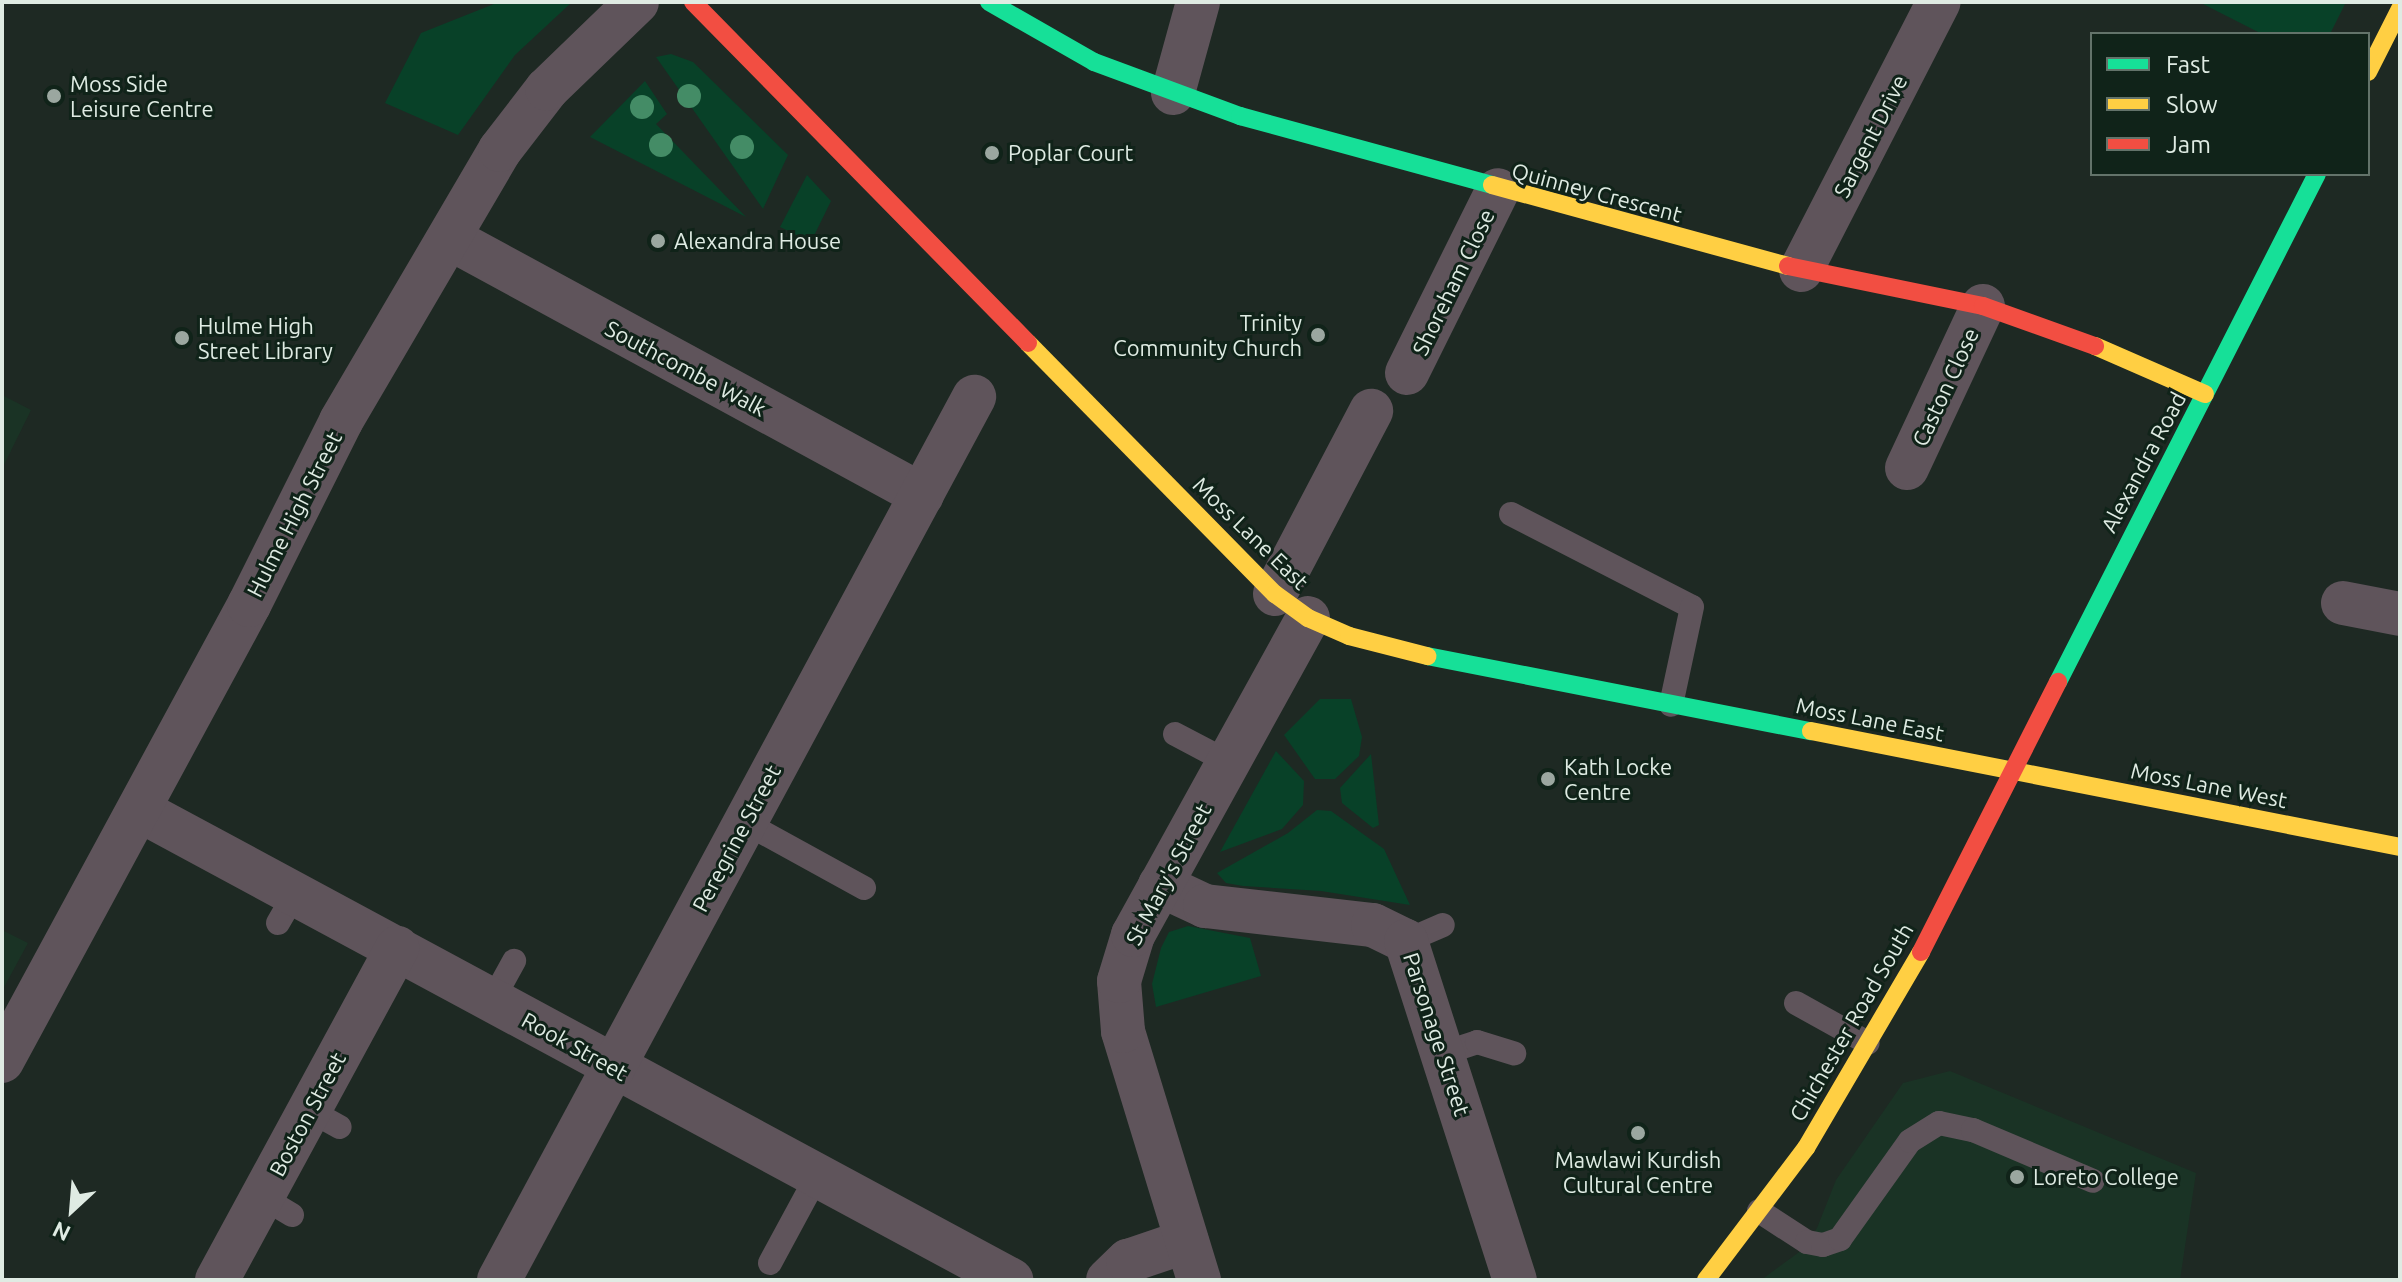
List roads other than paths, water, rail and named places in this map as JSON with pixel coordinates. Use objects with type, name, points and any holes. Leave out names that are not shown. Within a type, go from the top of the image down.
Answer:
[{"type":"street","name":"Hulme High Street","points":[[2,1061],[139,810],[341,421],[523,116],[637,2]]},
{"type":"street","name":"Moss Lane East","points":[[693,2],[1292,606],[1349,636],[1417,654],[2009,771]]},
{"type":"street","name":"Quinney Crescent","points":[[989,2],[1094,62],[1173,93],[1498,190],[1801,270],[1983,306],[2060,331],[2205,394]]},
{"type":"street","points":[[1173,93],[1198,2]]},
{"type":"street","name":"Sargent Drive","points":[[1801,270],[1939,2]]},
{"type":"street","points":[[2370,68],[2400,9]]},
{"type":"street","name":"Alexandra Road","points":[[2009,771],[2316,176]]},
{"type":"street","name":"Shoreham Close","points":[[1407,373],[1498,190]]},
{"type":"street","name":"Southcombe Walk","points":[[451,239],[801,445],[922,495]]},
{"type":"street","name":"Caston Close","points":[[1907,468],[1983,306]]},
{"type":"street","name":"Peregrine Street","points":[[499,1280],[974,397]]},
{"type":"street","name":"St Mary's Street","points":[[1108,1280],[1128,1261],[1193,1260],[1118,999],[1133,935],[1228,762],[1371,411]]},
{"type":"street","points":[[2343,603],[2400,614]]},
{"type":"street","name":"Moss Lane West","points":[[2009,771],[2400,847]]},
{"type":"street","name":"Chichester Road South","points":[[1706,1280],[1806,1148],[1906,981],[2009,771]]},
{"type":"street","name":"Rook Street","points":[[139,810],[287,908],[397,948],[1011,1280]]},
{"type":"street","name":"Parsonage Street","points":[[1160,885],[1205,906],[1425,933],[1444,1053],[1515,1280]]},
{"type":"street","name":"Boston Street","points":[[217,1280],[277,1206],[325,1118],[397,948]]},
{"type":"lane","points":[[1511,514],[1692,607],[1671,705]]},
{"type":"lane","points":[[1175,734],[1228,762]]},
{"type":"lane","points":[[744,822],[864,888]]},
{"type":"lane","points":[[492,1001],[514,961]]},
{"type":"lane","points":[[1796,1003],[1868,1043]]},
{"type":"lane","points":[[1444,1053],[1477,1042],[1514,1053]]},
{"type":"lane","points":[[1759,1211],[1807,1242],[1823,1245],[1840,1239],[1910,1141],[1939,1123],[1973,1130],[2093,1181]]},
{"type":"lane","points":[[770,1263],[817,1176]]},
{"type":"place","name":"Moss Side Leisure Centre","points":[[54,96]]},
{"type":"place","name":"Poplar Court","points":[[992,153]]},
{"type":"place","name":"Alexandra House","points":[[658,241]]},
{"type":"place","name":"Trinity Community Church","points":[[1318,335]]},
{"type":"place","name":"Hulme High Street Library","points":[[182,338]]},
{"type":"place","name":"Kath Locke Centre","points":[[1548,779]]},
{"type":"place","name":"Mawlawi Kurdish Cultural Centre","points":[[1638,1133]]},
{"type":"place","name":"Loreto College","points":[[2017,1177]]}]
